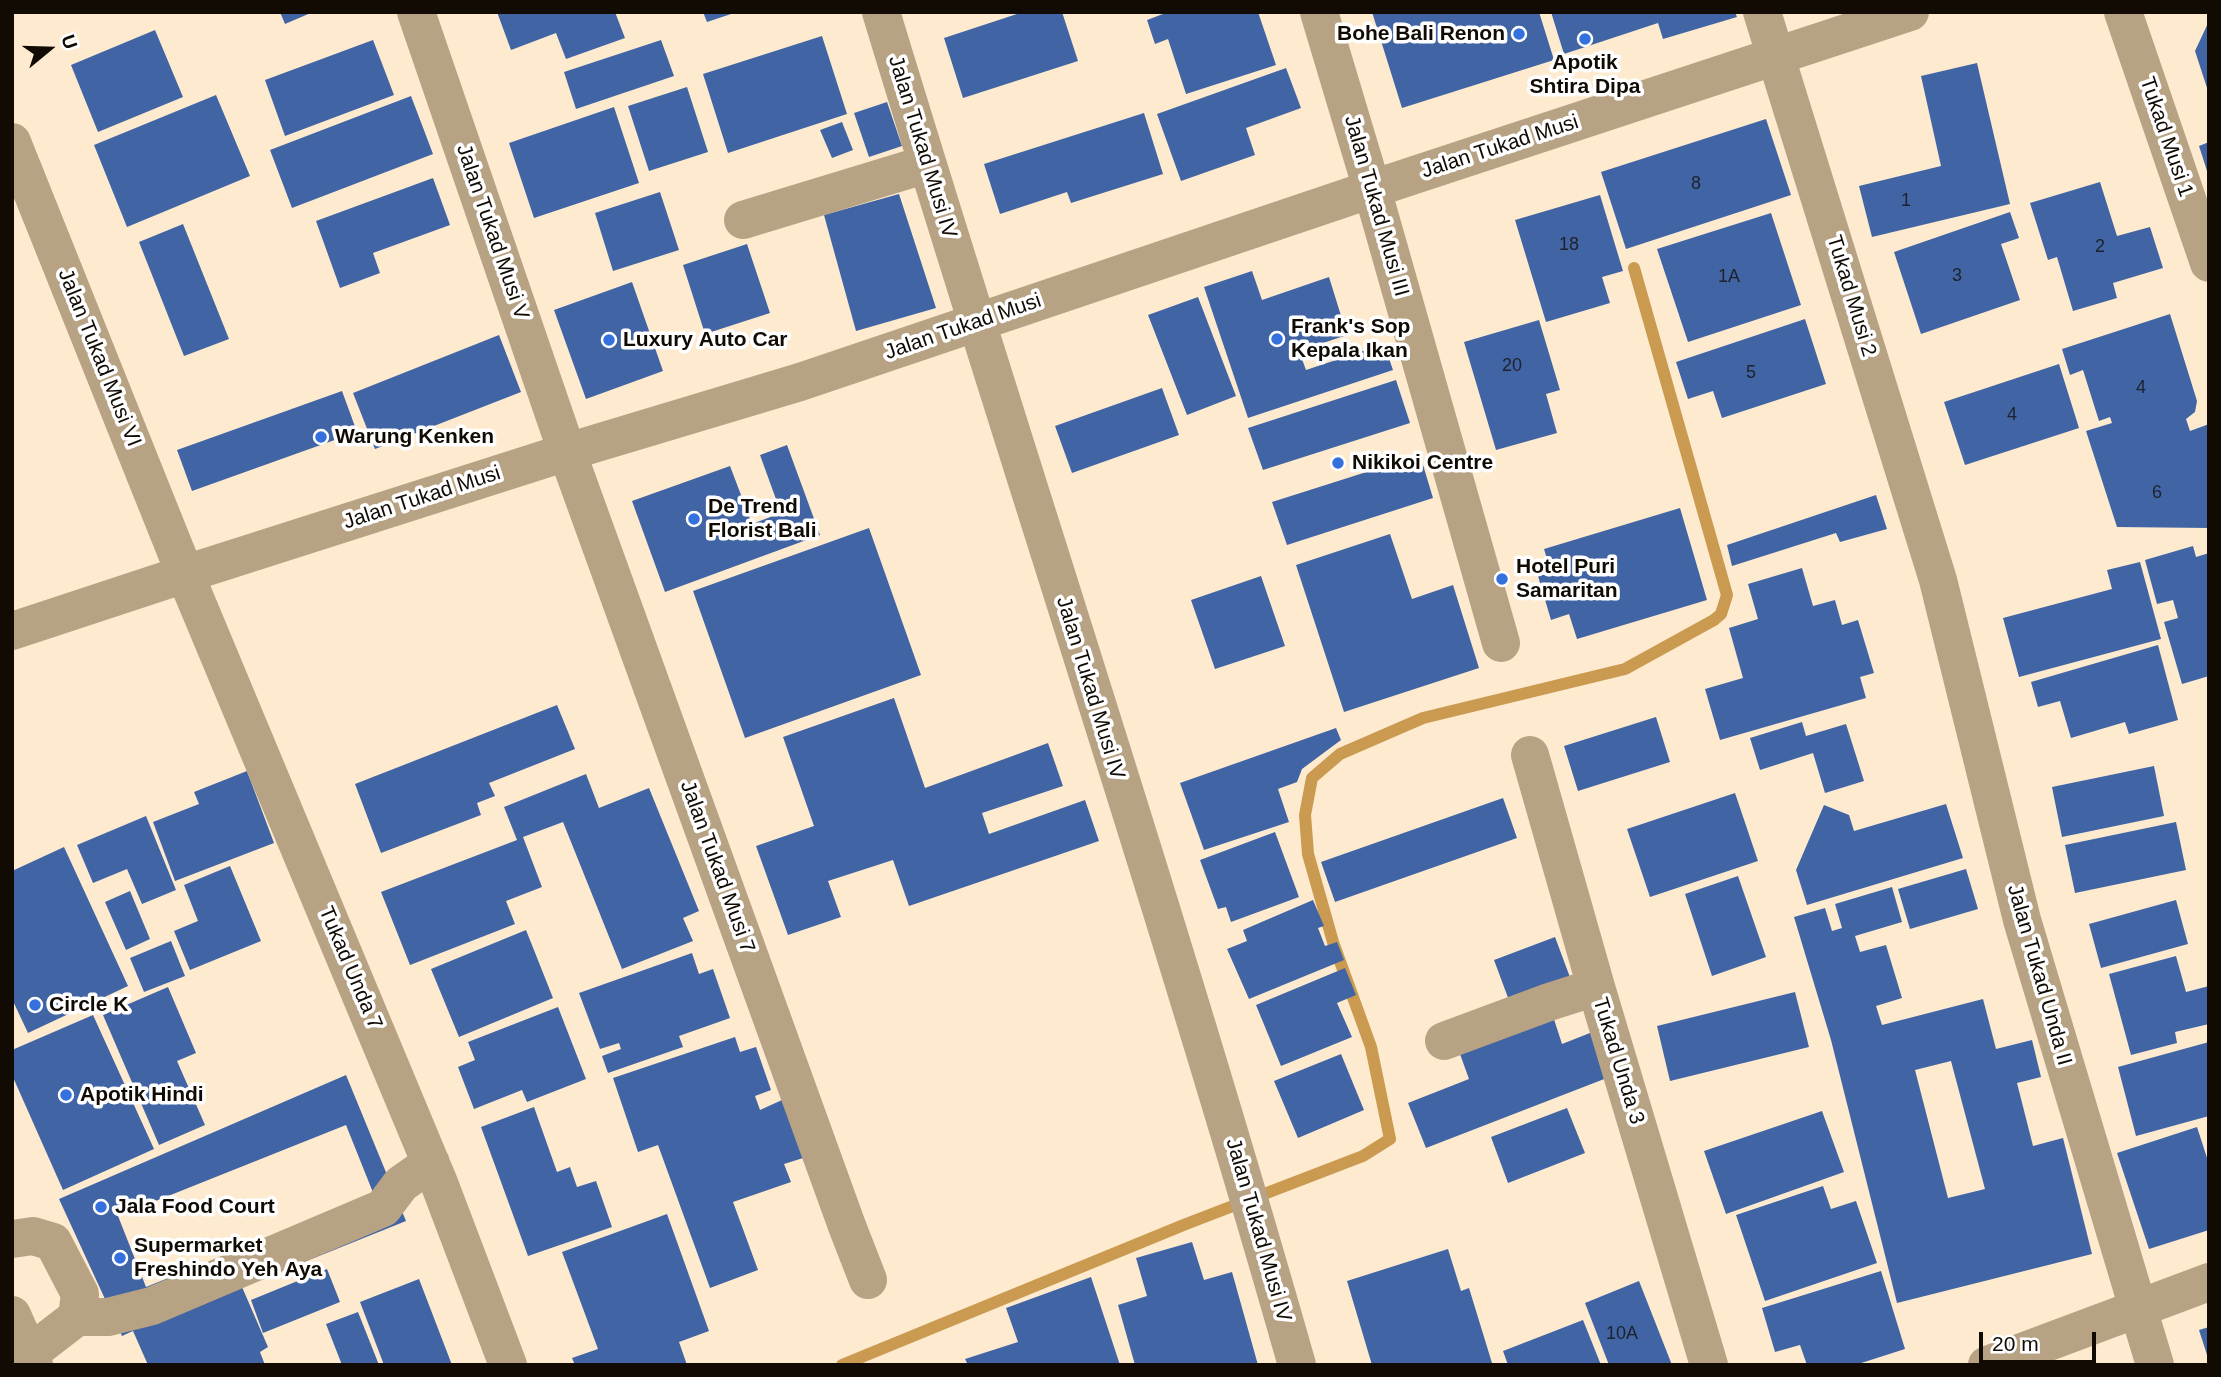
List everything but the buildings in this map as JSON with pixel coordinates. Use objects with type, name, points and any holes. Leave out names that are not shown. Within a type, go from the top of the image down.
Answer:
[{"type":"street","name":"Jalan Tukad Musi V","points":[[416,12],[567,452]]},
{"type":"street","name":"Jalan Tukad Musi IV","points":[[881,12],[1248,1192],[1297,1365]]},
{"type":"street","name":"Jalan Tukad Musi III","points":[[1319,12],[1501,643]]},
{"type":"street","name":"Tukad Musi 2","points":[[1762,12],[1938,580]]},
{"type":"street","name":"Jalan Tukad Musi","points":[[12,631],[567,452],[800,382],[1372,189],[1910,12]]},
{"type":"street","name":"Tukad Musi 1","points":[[2123,12],[2209,263]]},
{"type":"street","name":"Jalan Tukad Musi VI","points":[[12,142],[185,574]]},
{"type":"street","points":[[743,220],[927,164]]},
{"type":"street","name":"Jalan Tukad Musi 7","points":[[567,452],[868,1280]]},
{"type":"street","name":"Tukad Unda 7","points":[[185,574],[430,1163],[508,1365]]},
{"type":"street","name":"Jalan Tukad Unda II","points":[[1938,580],[2022,920],[2155,1365]]},
{"type":"street","name":"Tukad Unda 3","points":[[1531,755],[1596,987],[1709,1365]]},
{"type":"street","points":[[1444,1041],[1596,987]]},
{"type":"street","points":[[76,1317],[108,1317],[152,1306],[383,1208],[401,1184],[430,1163]]},
{"type":"street","points":[[12,1239],[33,1236],[53,1242],[80,1294],[76,1317],[32,1359],[12,1315]]},
{"type":"street","points":[[1987,1365],[2209,1282]]},
{"type":"waterway","points":[[842,1365],[1186,1224],[1363,1156],[1390,1139],[1371,1047],[1333,942],[1308,854],[1305,815],[1312,778],[1340,754],[1423,718],[1625,669],[1714,620],[1721,614],[1727,595],[1634,268]]},
{"type":"place","name":"Bohe Bali Renon","points":[[1519,34]]},
{"type":"place","name":"Apotik Shtira Dipa","points":[[1585,39]]},
{"type":"place","name":"Frank's Sop Kepala Ikan","points":[[1277,339]]},
{"type":"place","name":"Luxury Auto Car","points":[[609,340]]},
{"type":"place","name":"Warung Kenken","points":[[321,437]]},
{"type":"place","name":"Nikikoi Centre","points":[[1338,463]]},
{"type":"place","name":"De Trend Florist Bali","points":[[694,519]]},
{"type":"place","name":"Hotel Puri Samaritan","points":[[1502,579]]},
{"type":"place","name":"Circle K","points":[[35,1005]]},
{"type":"place","name":"Apotik Hindi","points":[[66,1095]]},
{"type":"place","name":"Jala Food Court","points":[[101,1207]]},
{"type":"place","name":"Supermarket Freshindo Yeh Aya","points":[[120,1258]]}]
